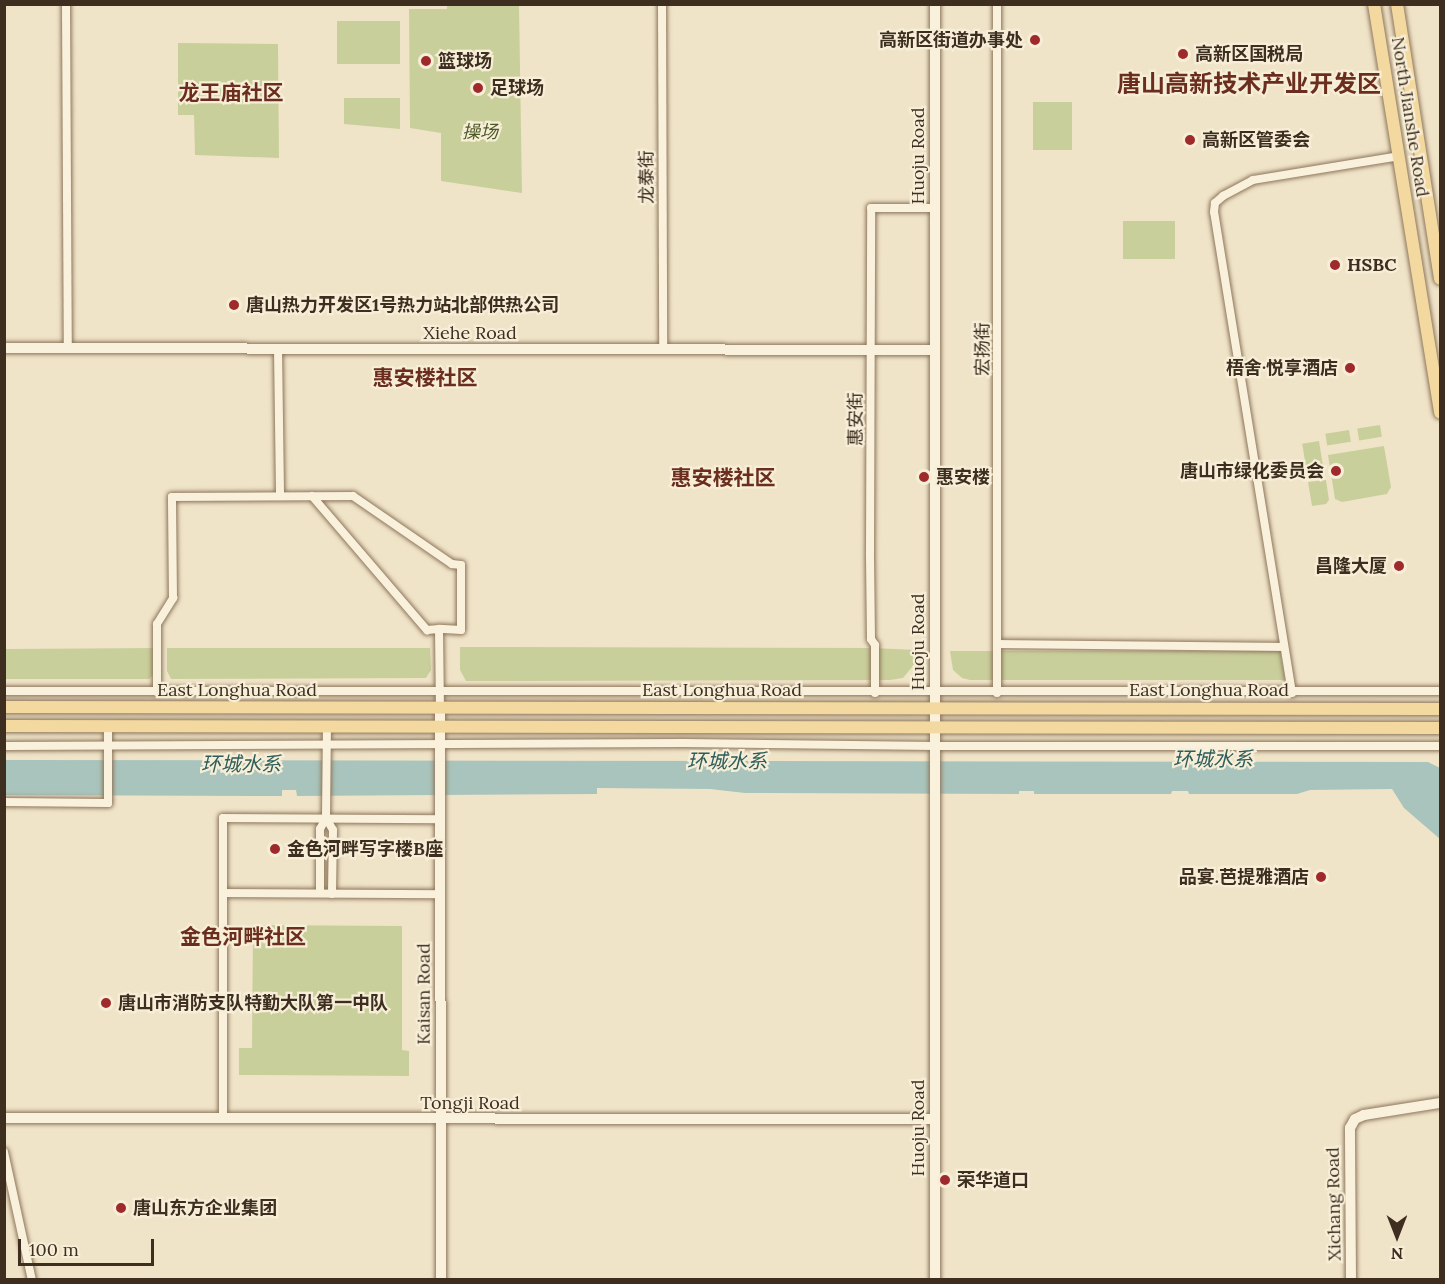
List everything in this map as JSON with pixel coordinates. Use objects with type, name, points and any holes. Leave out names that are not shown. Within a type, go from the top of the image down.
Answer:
[{"type":"main road","name":"North Jianshe Road","points":[[1374,4],[1440,413]]},
{"type":"main road","name":"North Jianshe Road","points":[[1397,4],[1440,279]]},
{"type":"main road","name":"East Longhua Road","points":[[4,707],[1440,709]]},
{"type":"main road","name":"East Longhua Road","points":[[4,726],[1440,728]]},
{"type":"street","points":[[66,4],[68,348]]},
{"type":"street","name":"龙泰街","points":[[662,4],[663,350]]},
{"type":"street","name":"Huoju Road","points":[[934,4],[935,1280]]},
{"type":"street","name":"宏扬街","points":[[997,4],[997,693]]},
{"type":"street","points":[[1292,693],[1214,212],[1215,203],[1253,180],[1399,156]]},
{"type":"street","name":"惠安街","points":[[875,693],[876,645],[871,639],[871,208],[935,208]]},
{"type":"street","name":"Xiehe Road","points":[[4,348],[935,350]]},
{"type":"street","points":[[278,349],[280,496]]},
{"type":"street","points":[[157,692],[157,624],[173,598],[172,497],[280,496],[312,496],[353,496],[452,564],[461,565],[461,630],[427,630],[312,496]]},
{"type":"street","points":[[439,629],[440,709]]},
{"type":"street","points":[[998,644],[1284,647]]},
{"type":"street","points":[[4,692],[1292,693],[1440,691]]},
{"type":"street","name":"Kaisan Road","points":[[440,709],[441,1280]]},
{"type":"street","points":[[4,802],[108,803],[108,726]]},
{"type":"street","points":[[320,893],[320,829],[326,818],[327,726]]},
{"type":"street","points":[[4,746],[440,746],[684,743],[935,746],[1440,746]]},
{"type":"street","points":[[223,1118],[223,818],[440,819]]},
{"type":"street","points":[[326,818],[333,830],[332,894]]},
{"type":"street","points":[[224,893],[440,894]]},
{"type":"street","name":"Xichang Road","points":[[1352,1280],[1350,1128],[1355,1119],[1364,1115],[1440,1103]]},
{"type":"street","name":"Tongji Road","points":[[4,1118],[934,1119]]},
{"type":"street","points":[[4,1152],[32,1280]]},
{"type":"green space","name":"操场","points":[[447,4],[519,5],[522,193],[441,181],[441,133],[410,128],[409,9],[447,9]]},
{"type":"green space","points":[[337,21],[400,21],[400,64],[337,64]]},
{"type":"green space","points":[[178,43],[278,44],[279,158],[195,155],[194,115],[178,115]]},
{"type":"green space","points":[[344,98],[400,98],[400,129],[344,124]]},
{"type":"green space","points":[[1033,102],[1072,102],[1072,150],[1033,150]]},
{"type":"green space","points":[[1123,221],[1175,221],[1175,259],[1123,259]]},
{"type":"green space","points":[[1380,425],[1382,437],[1359,440],[1357,429]]},
{"type":"green space","points":[[1349,430],[1351,442],[1327,446],[1325,434]]},
{"type":"green space","points":[[1319,441],[1324,472],[1307,474],[1302,444]]},
{"type":"green space","points":[[1384,446],[1391,487],[1387,494],[1342,502],[1335,499],[1328,455]]},
{"type":"green space","points":[[1326,480],[1329,500],[1326,504],[1312,506],[1308,482]]},
{"type":"green space","points":[[460,647],[873,648],[917,650],[917,661],[903,678],[890,680],[466,681],[460,670]]},
{"type":"green space","points":[[157,648],[157,671],[149,679],[5,679],[4,649]]},
{"type":"green space","points":[[167,648],[430,648],[431,670],[426,678],[171,679],[167,671]]},
{"type":"green space","points":[[950,651],[1280,651],[1285,680],[970,680],[962,678],[953,670]]},
{"type":"green space","points":[[253,925],[402,926],[402,1050],[409,1051],[409,1076],[239,1075],[239,1048],[252,1048]]},
{"type":"water","name":"环城水系","points":[[5,760],[1428,762],[1440,768],[1440,839],[1404,808],[1392,789],[1310,790],[1297,794],[1189,794],[1188,791],[1172,791],[1171,794],[1034,794],[1034,791],[1019,791],[1019,794],[745,793],[710,789],[597,788],[597,794],[297,796],[296,790],[282,790],[282,796],[5,795]]},
{"type":"place","name":"高新区街道办事处","points":[[1035,40]]},
{"type":"place","name":"高新区国税局","points":[[1183,54]]},
{"type":"place","name":"篮球场","points":[[426,61]]},
{"type":"place","name":"足球场","points":[[478,88]]},
{"type":"place","name":"高新区管委会","points":[[1190,140]]},
{"type":"place","name":"HSBC","points":[[1335,265]]},
{"type":"place","name":"唐山热力开发区1号热力站北部供热公司","points":[[234,305]]},
{"type":"place","name":"梧舍·悦享酒店","points":[[1350,368]]},
{"type":"place","name":"唐山市绿化委员会","points":[[1336,471]]},
{"type":"place","name":"惠安楼","points":[[924,477]]},
{"type":"place","name":"昌隆大厦","points":[[1399,566]]},
{"type":"place","name":"金色河畔写字楼B座","points":[[275,849]]},
{"type":"place","name":"品宴.芭提雅酒店","points":[[1321,877]]},
{"type":"place","name":"唐山市消防支队特勤大队第一中队","points":[[106,1003]]},
{"type":"place","name":"荣华道口","points":[[945,1180]]},
{"type":"place","name":"唐山东方企业集团","points":[[121,1208]]},
{"type":"district","name":"唐山高新技术产业开发区","points":[[1249,84]]},
{"type":"district","name":"龙王庙社区","points":[[231,93]]},
{"type":"district","name":"惠安楼社区","points":[[425,378]]},
{"type":"district","name":"惠安楼社区","points":[[723,478]]},
{"type":"district","name":"金色河畔社区","points":[[243,937]]}]
